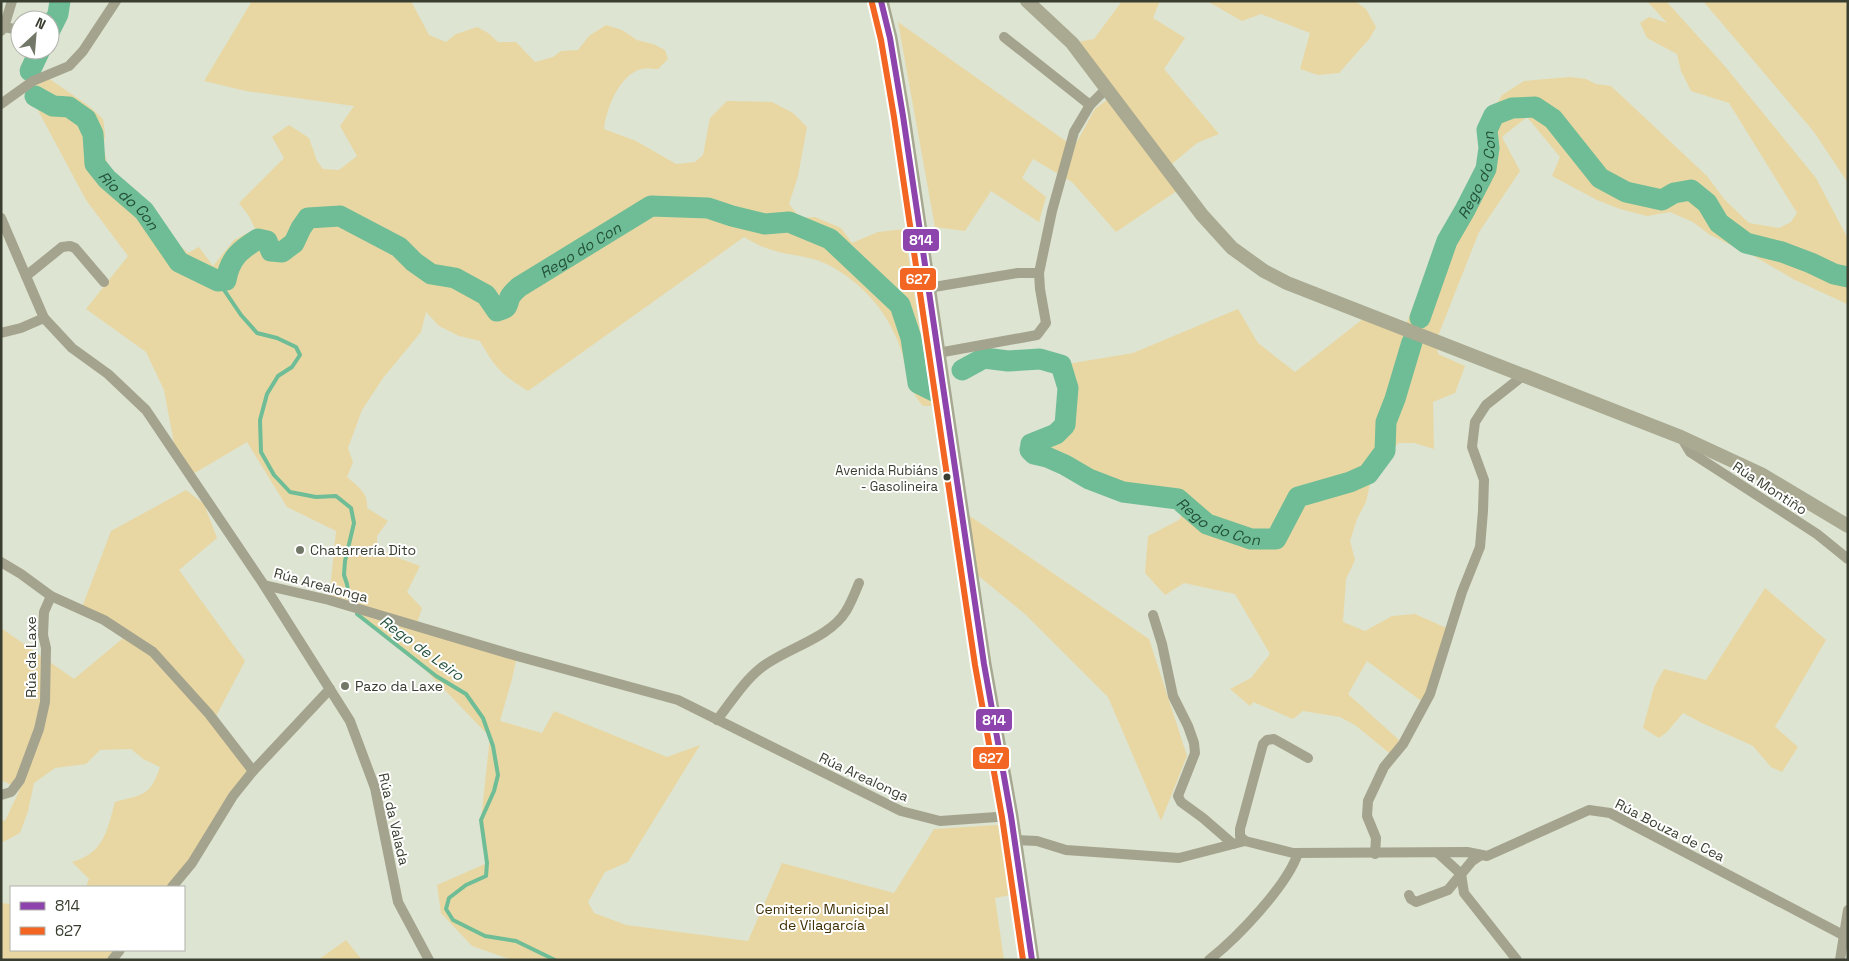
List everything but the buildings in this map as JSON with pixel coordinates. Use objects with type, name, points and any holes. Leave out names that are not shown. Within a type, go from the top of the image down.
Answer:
[{"type":"main road","points":[[882,1],[893,57],[984,664],[1011,816],[1032,960]]},
{"type":"main road","points":[[1027,1],[1072,44],[1202,215],[1232,248],[1247,260],[1287,283],[1681,437],[1761,474],[1848,526]]},
{"type":"street","points":[[3,29],[12,1]]},
{"type":"street","points":[[1,104],[33,81],[70,66],[116,1]]},
{"type":"street","points":[[1004,38],[1090,105]]},
{"type":"street","points":[[938,353],[1037,335],[1046,323],[1039,273],[1066,157],[1074,132],[1090,105],[1107,88]]},
{"type":"street","name":"Rúa Arealonga","points":[[1,218],[44,318],[72,348],[108,374],[146,410],[264,585],[329,600],[517,656],[678,700],[859,792],[901,811],[940,820],[1011,816]]},
{"type":"street","points":[[26,276],[62,247],[70,246],[75,248],[104,282]]},
{"type":"street","points":[[928,288],[1018,273],[1039,273]]},
{"type":"street","points":[[1,333],[21,328],[44,318]]},
{"type":"street","points":[[1375,854],[1376,838],[1368,816],[1368,801],[1384,767],[1403,744],[1430,694],[1462,592],[1480,547],[1484,480],[1472,447],[1475,422],[1486,405],[1524,376]]},
{"type":"street","name":"Rúa Montiño","points":[[1681,437],[1690,452],[1817,534],[1848,559]]},
{"type":"street","points":[[1,562],[51,596],[104,620],[153,652],[209,714],[253,771]]},
{"type":"street","points":[[717,720],[748,679],[762,666],[823,633],[837,623],[845,612],[859,583]]},
{"type":"street","name":"Rúa da Valada","points":[[264,585],[350,721],[375,788],[398,902],[429,960]]},
{"type":"street","name":"Rúa da Laxe","points":[[1,795],[11,792],[20,780],[39,729],[46,702],[44,612],[51,596]]},
{"type":"street","points":[[1153,615],[1162,644],[1173,696],[1194,743],[1195,753],[1178,796],[1181,802],[1233,844]]},
{"type":"street","points":[[173,886],[192,863],[233,796],[253,771],[330,689]]},
{"type":"street","points":[[1244,841],[1240,836],[1240,829],[1263,744],[1267,740],[1274,739],[1308,758]]},
{"type":"street","name":"Rúa Bouza de Cea","points":[[1014,840],[1037,841],[1066,850],[1179,858],[1244,841],[1298,853],[1467,852],[1487,856],[1589,810],[1610,813],[1843,935]]},
{"type":"street","points":[[1208,960],[1241,931],[1277,890],[1294,866],[1298,853]]},
{"type":"street","points":[[1438,853],[1461,874],[1464,893],[1516,960]]},
{"type":"street","name":"Rúa Bouza de Cea","points":[[1410,894],[1411,899],[1416,902],[1448,890],[1472,861],[1481,855]]},
{"type":"street","points":[[1840,960],[1848,910]]},
{"type":"green space","name":"Cemiterio Municipal de Vilagarcía","points":[[252,1],[411,1],[429,35],[446,42],[456,34],[477,27],[488,33],[498,42],[516,42],[535,62],[553,57],[561,51],[578,50],[589,36],[606,25],[622,30],[637,40],[653,44],[665,50],[668,59],[658,69],[642,69],[627,77],[611,102],[604,129],[636,141],[676,164],[695,162],[703,155],[710,118],[727,101],[772,102],[793,113],[807,127],[798,176],[789,204],[800,218],[815,217],[841,228],[852,243],[878,232],[904,229],[932,406],[923,406],[914,394],[893,330],[876,304],[860,287],[829,265],[809,258],[769,249],[744,237],[528,391],[500,370],[480,341],[459,336],[439,326],[426,312],[421,332],[383,378],[362,410],[348,448],[353,462],[347,477],[364,494],[367,508],[388,521],[377,536],[377,545],[393,556],[420,566],[407,592],[422,608],[416,626],[517,656],[500,721],[542,733],[554,711],[667,757],[700,745],[628,862],[605,872],[588,902],[594,913],[626,925],[748,941],[782,863],[894,893],[934,829],[1012,824],[1022,893],[995,898],[1004,960],[512,960],[472,946],[441,913],[437,885],[487,863],[481,820],[490,737],[410,654],[357,614],[351,602],[329,600],[336,531],[287,507],[247,442],[193,474],[176,454],[164,390],[146,352],[86,309],[128,256],[86,200],[25,86],[45,76],[89,106],[103,119],[105,133],[104,149],[107,163],[124,184],[152,208],[176,242],[188,253],[199,247],[213,266],[234,240],[255,229],[249,216],[239,203],[284,158],[272,137],[289,125],[309,138],[317,161],[323,169],[339,170],[357,156],[340,126],[354,106],[246,91],[204,81]]},
{"type":"green space","points":[[1122,1],[1162,1],[1159,3],[1153,18],[1185,38],[1164,69],[1219,134],[1197,143],[1167,168],[1181,188],[1116,232],[1072,182],[1033,159],[1022,178],[1046,197],[1039,222],[991,191],[965,231],[935,227],[898,22],[1074,147],[1095,109],[1112,96],[1072,43],[1094,39]]},
{"type":"green space","points":[[1207,1],[1355,1],[1366,9],[1376,27],[1370,38],[1339,73],[1318,75],[1300,69],[1310,33],[1261,14],[1242,21]]},
{"type":"green space","points":[[1647,1],[1666,1],[1723,64],[1816,178],[1848,239],[1848,306],[1710,235],[1693,222],[1670,212],[1647,216],[1620,209],[1597,200],[1552,176],[1560,157],[1527,117],[1502,137],[1520,171],[1479,232],[1436,341],[1438,354],[1465,366],[1455,393],[1433,402],[1434,449],[1414,443],[1398,443],[1370,484],[1366,502],[1357,519],[1350,541],[1355,560],[1346,579],[1343,622],[1365,631],[1392,616],[1415,614],[1451,630],[1424,703],[1367,661],[1348,694],[1399,740],[1393,756],[1355,725],[1340,717],[1303,711],[1293,719],[1253,702],[1250,706],[1230,689],[1251,678],[1270,654],[1235,594],[1184,583],[1165,595],[1145,573],[1148,536],[1179,520],[1187,506],[1169,497],[1123,492],[1089,479],[1047,457],[1034,454],[1031,444],[1056,434],[1065,425],[1068,388],[1061,365],[1133,353],[1238,309],[1258,343],[1295,372],[1368,315],[1404,329],[1440,243],[1484,165],[1480,133],[1502,95],[1524,81],[1570,77],[1611,86],[1707,176],[1724,199],[1749,223],[1779,228],[1791,222],[1797,213],[1729,103],[1691,91],[1681,71],[1677,54],[1647,38],[1640,23],[1649,17],[1667,23]]},
{"type":"green space","points":[[1703,1],[1848,1],[1848,183],[1814,132]]},
{"type":"green space","points":[[186,490],[204,504],[217,538],[179,570],[245,661],[214,720],[253,771],[173,886],[86,886],[89,879],[72,862],[83,858],[98,847],[106,831],[115,802],[144,793],[153,784],[160,767],[143,759],[131,749],[100,750],[86,764],[55,768],[34,783],[28,811],[20,833],[1,843],[1,820],[5,821],[20,789],[1,780],[1,628],[74,679],[128,634],[81,610],[111,531]]},
{"type":"green space","points":[[961,510],[1149,639],[1187,756],[1161,821],[1108,697],[1025,614],[970,569]]},
{"type":"green space","points":[[1765,588],[1826,640],[1775,727],[1798,747],[1782,772],[1771,767],[1753,746],[1683,713],[1667,732],[1659,738],[1643,728],[1654,687],[1664,669],[1706,680]]},
{"type":"green space","points":[[1,903],[10,904],[10,951],[119,951],[112,960],[1,960]]},
{"type":"green space","points":[[346,940],[362,960],[318,960]]},
{"type":"waterway","name":"Río do Con","points":[[59,10],[60,1]]},
{"type":"waterway","name":"Río do Con","points":[[30,71],[35,60]]},
{"type":"waterway","name":"Rego do Con","points":[[35,96],[53,106],[69,107],[86,119],[93,134],[95,164],[107,179],[144,211],[179,262],[218,281],[226,280],[233,260],[246,247],[258,239],[267,241],[271,251],[282,252],[294,243],[308,218],[340,216],[399,247],[414,262],[431,274],[455,278],[486,295],[497,311],[506,307],[511,296],[519,287],[651,206],[708,208],[765,224],[789,222],[830,239],[900,305],[911,338],[918,383],[934,391]]},
{"type":"waterway","name":"Rego do Con","points":[[1420,318],[1447,241],[1486,169],[1489,148],[1487,130],[1494,115],[1512,108],[1535,107],[1553,119],[1600,178],[1626,192],[1662,200],[1674,193],[1691,190],[1707,203],[1719,223],[1746,243],[1782,252],[1834,274],[1848,277]]},
{"type":"waterway","name":"Rego de Leiro","points":[[218,281],[241,315],[257,333],[277,338],[296,347],[300,355],[292,367],[278,376],[267,394],[260,420],[261,452],[274,475],[290,492],[316,497],[336,496],[351,508],[354,523],[345,561],[344,575],[349,598]]},
{"type":"waterway","name":"Rego do Con","points":[[962,370],[984,358],[1008,361],[1040,359],[1061,365],[1068,388],[1065,425],[1056,434],[1031,444],[1030,450],[1034,454],[1047,457],[1089,479],[1123,492],[1178,499],[1207,524],[1251,539],[1276,539],[1298,497],[1350,482],[1368,474],[1385,451],[1386,422],[1412,342]]},
{"type":"waterway","name":"Rego de Leiro","points":[[357,614],[436,676],[466,694],[483,718],[493,746],[498,775],[494,791],[481,820],[487,863],[486,876],[466,885],[449,898],[446,909],[453,920],[485,936],[516,941],[555,960]]},
{"type":"transit line","name":"814","points":[[881,1],[890,38],[903,116],[984,664],[1011,816],[1032,960]]},
{"type":"transit line","name":"627","points":[[872,3],[881,40],[894,117],[975,665],[1002,817],[1023,960]]},
{"type":"place","name":"Avenida Rubiáns - Gasolineira","points":[[947,477]]},
{"type":"place","name":"Chatarrería Dito","points":[[300,550]]},
{"type":"place","name":"Pazo da Laxe","points":[[345,686]]}]
